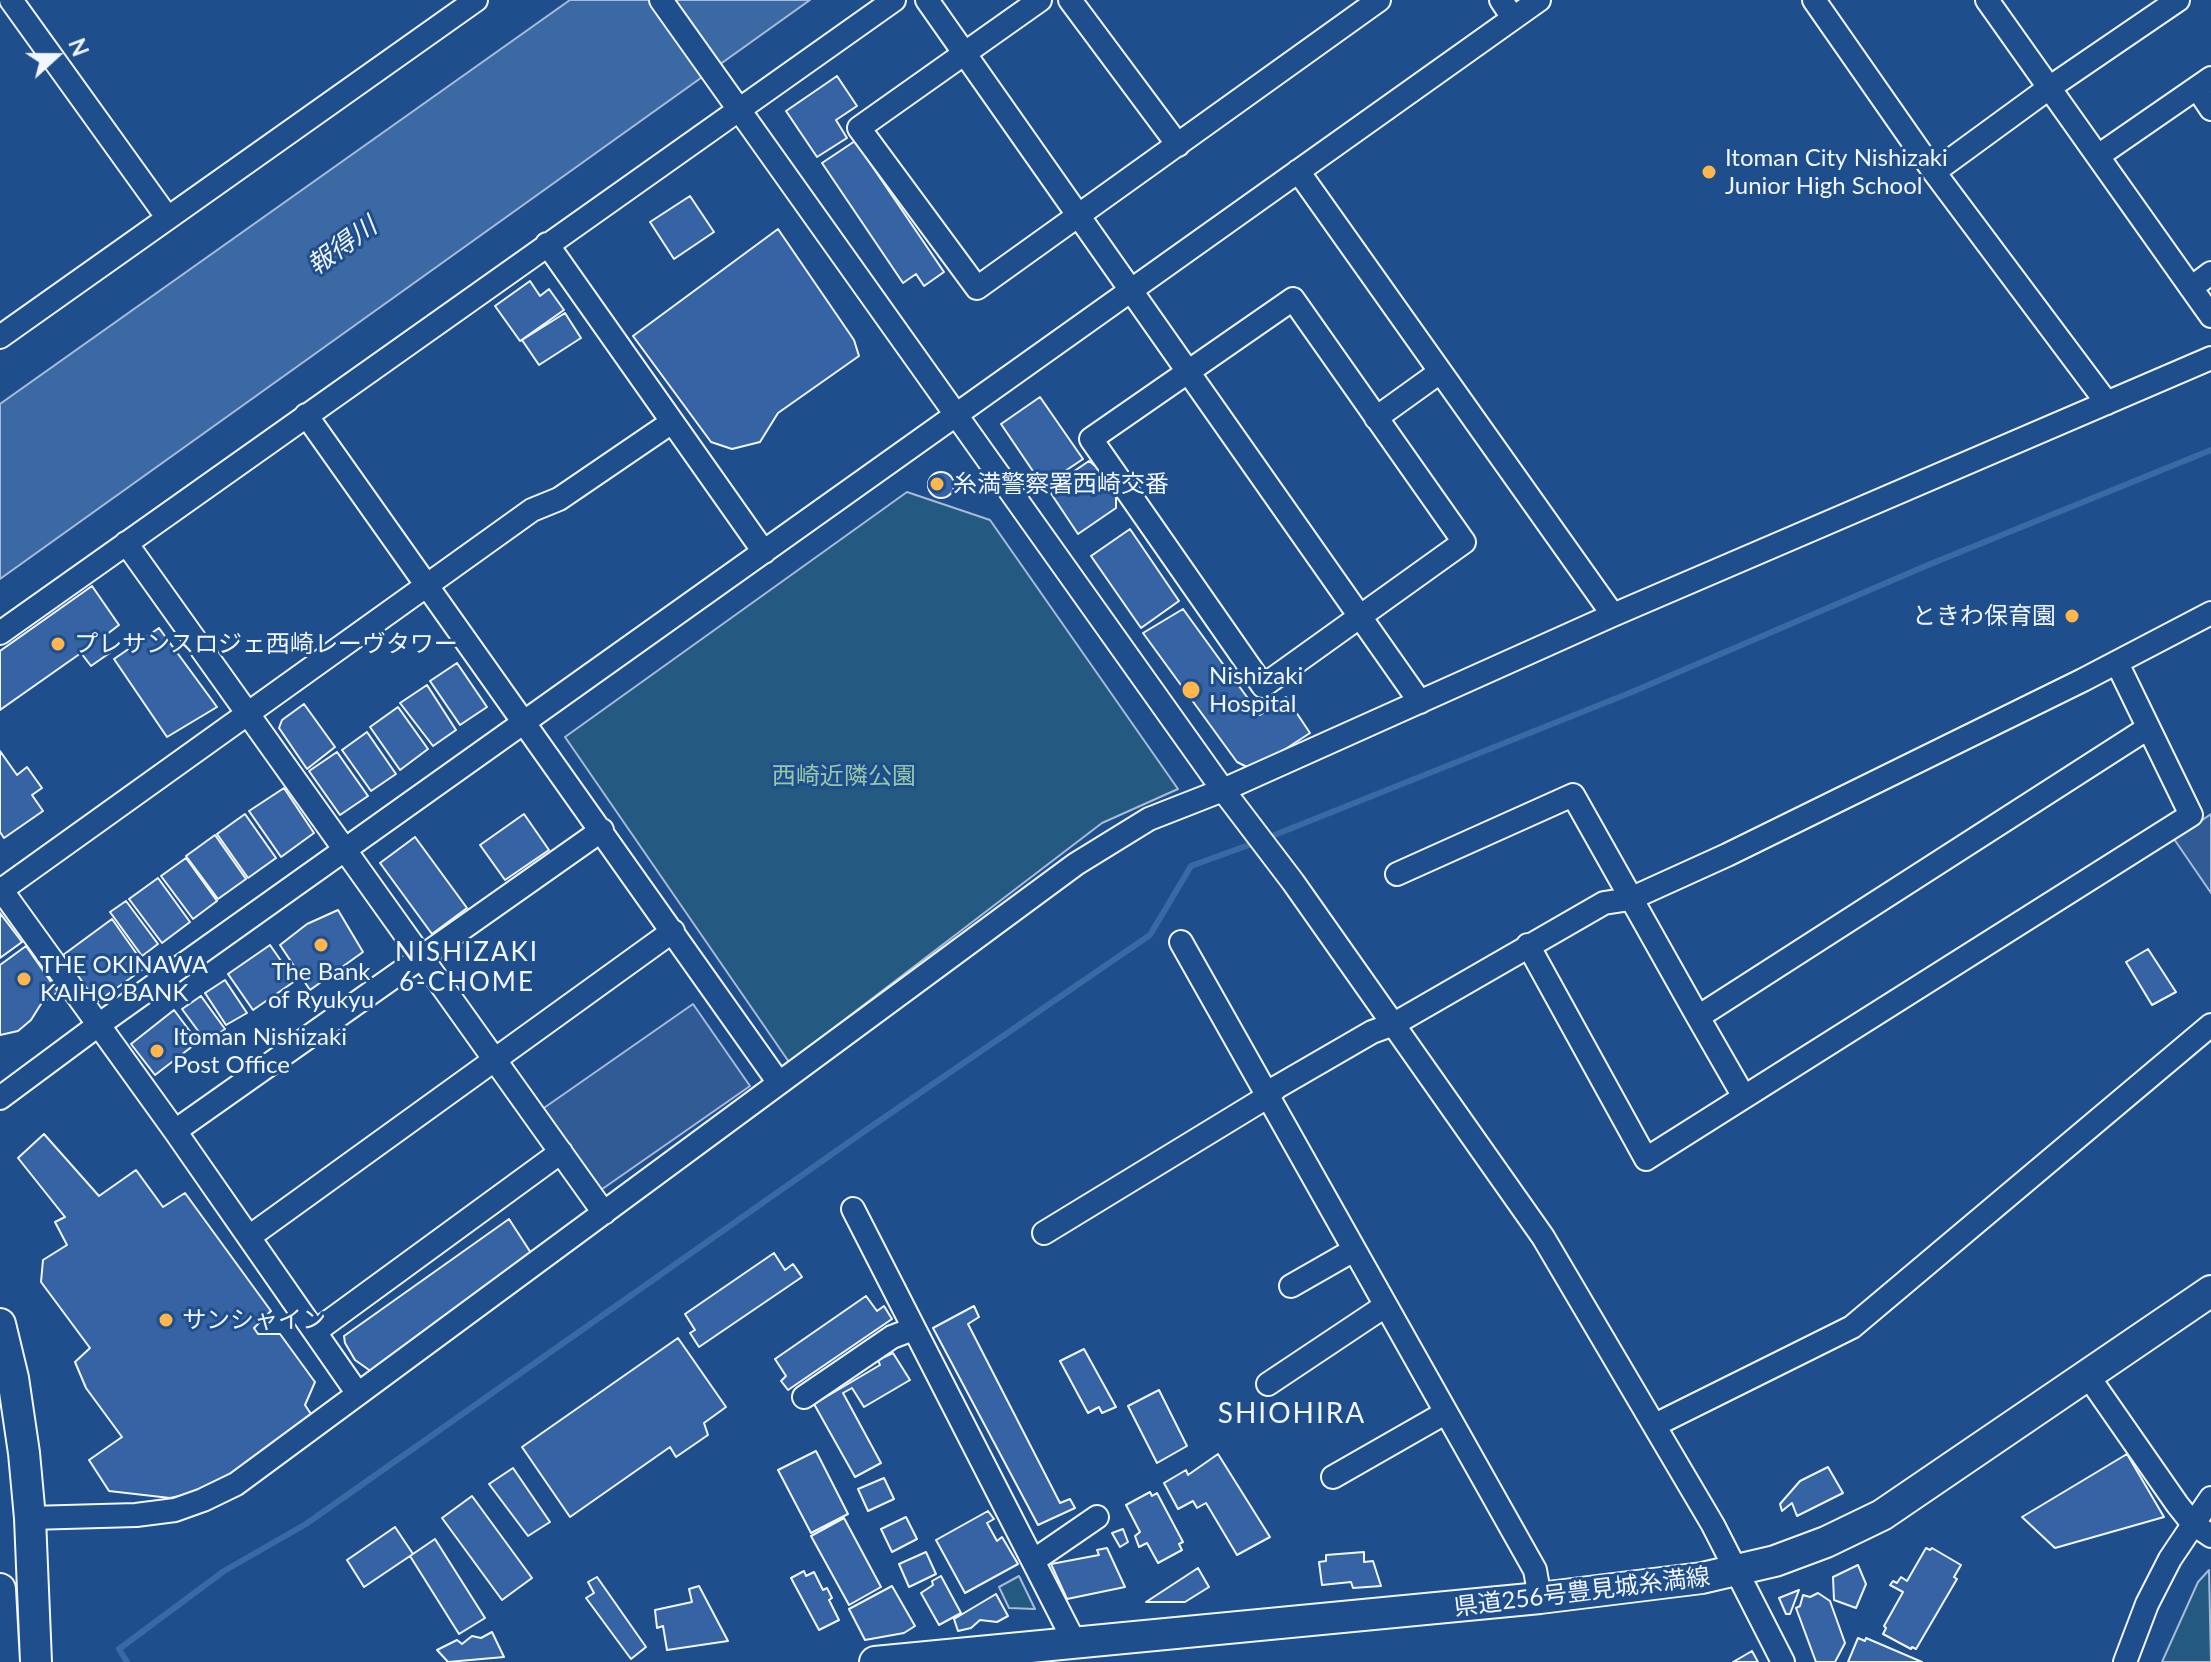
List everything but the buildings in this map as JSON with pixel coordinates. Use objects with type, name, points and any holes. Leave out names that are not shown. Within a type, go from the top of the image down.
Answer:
[{"type":"main road","name":"県道256号豊見城糸満線","points":[[875,1662],[1079,1652],[1683,1581],[1736,1572],[1790,1557],[1882,1515],[2211,1291]]},
{"type":"main road","points":[[0,1324],[13,1378],[30,1518],[36,1662]]},
{"type":"main road","points":[[0,1589],[4,1662]]},
{"type":"street","points":[[11,0],[167,217]]},
{"type":"street","points":[[0,337],[476,0]]},
{"type":"street","points":[[661,0],[1223,790],[1293,882],[1543,1237],[1713,1525],[1783,1662]]},
{"type":"street","points":[[0,633],[894,0]]},
{"type":"street","points":[[927,0],[1420,702]]},
{"type":"street","points":[[1040,0],[859,128],[977,288],[1178,145],[1366,4]]},
{"type":"street","points":[[1070,0],[1178,145]]},
{"type":"street","points":[[0,1098],[1298,171],[1507,9],[1539,0]]},
{"type":"street","points":[[1814,0],[1934,172],[2107,403]]},
{"type":"street","points":[[1987,0],[2211,316]]},
{"type":"street","points":[[1934,172],[2153,7],[2178,0]]},
{"type":"street","points":[[2098,156],[2204,83],[2211,109]]},
{"type":"street","points":[[1298,171],[1613,615]]},
{"type":"street","points":[[547,244],[764,552]]},
{"type":"street","points":[[2191,288],[2211,273]]},
{"type":"street","points":[[1293,299],[1376,418],[1464,542],[1263,686],[1091,439],[1293,299]]},
{"type":"street","points":[[30,1518],[136,1515],[175,1510],[236,1484],[1076,864],[1149,819],[1223,790],[1613,615],[2211,358]]},
{"type":"street","points":[[1376,418],[1440,372]]},
{"type":"street","points":[[306,415],[779,1083]]},
{"type":"street","points":[[358,1394],[175,1131],[0,890],[532,510],[559,499],[672,422]]},
{"type":"street","points":[[126,543],[604,1213]]},
{"type":"street","points":[[1044,1233],[1267,1097],[1277,1087],[1372,1032],[1394,1024],[1604,903],[1630,899],[1727,855],[2117,663],[2211,613]]},
{"type":"street","points":[[1528,945],[1646,1159],[2191,815],[2117,663]]},
{"type":"street","points":[[1698,1017],[2148,728]]},
{"type":"street","points":[[1397,874],[1573,795],[1744,1097]]},
{"type":"street","points":[[175,1131],[602,830]]},
{"type":"street","points":[[249,1237],[673,931]]},
{"type":"street","points":[[1181,942],[1535,1570],[1540,1598]]},
{"type":"street","points":[[1655,1425],[1852,1327],[2211,1025]]},
{"type":"street","points":[[316,1331],[561,1152]]},
{"type":"street","points":[[853,1209],[1079,1652]]},
{"type":"street","points":[[1291,1286],[1354,1250]]},
{"type":"street","points":[[1268,1384],[1385,1306]]},
{"type":"street","points":[[804,1397],[892,1337],[913,1329]]},
{"type":"street","points":[[2088,1376],[2202,1529]]},
{"type":"street","points":[[1333,1477],[1445,1413]]},
{"type":"street","points":[[2125,1662],[2147,1604],[2202,1529],[2211,1498]]},
{"type":"street","points":[[1033,1561],[1097,1517]]},
{"type":"green space","name":"西崎近隣公園","points":[[907,492],[990,520],[1178,789],[1102,823],[789,1062],[565,737]]},
{"type":"green space","points":[[2209,1570],[2211,1662],[2162,1662],[2198,1582]]},
{"type":"green space","points":[[1019,1576],[1035,1609],[1009,1608],[999,1587]]},
{"type":"shaded area","points":[[2211,814],[2211,893],[2174,839]]},
{"type":"shaded area","points":[[693,1004],[750,1086],[598,1192],[541,1110]]},
{"type":"water","name":"報得川","points":[[570,0],[810,0],[0,579],[0,404]]},
{"type":"waterway","points":[[1267,838],[1632,692],[1928,565],[2211,450]]},
{"type":"waterway","points":[[127,1662],[119,1649],[224,1571],[306,1524],[869,1128],[1150,935],[1191,866],[1257,842]]},
{"type":"place","name":"Itoman City Nishizaki Junior High School","points":[[1709,172]]},
{"type":"place","name":"糸満警察署西崎交番","points":[[937,484]]},
{"type":"place","name":"ときわ保育園","points":[[2072,616]]},
{"type":"place","name":"プレサンスロジェ西崎レーヴタワー","points":[[58,644]]},
{"type":"place","name":"Nishizaki Hospital","points":[[1191,690]]},
{"type":"place","name":"The Bank of Ryukyu","points":[[321,945]]},
{"type":"place","name":"THE OKINAWA KAIHO BANK","points":[[24,979]]},
{"type":"place","name":"Itoman Nishizaki Post Office","points":[[157,1051]]},
{"type":"place","name":"サンシャイン","points":[[166,1320]]},
{"type":"district","name":"NISHIZAKI 6-CHOME","points":[[467,968]]},
{"type":"district","name":"SHIOHIRA","points":[[1292,1414]]}]
